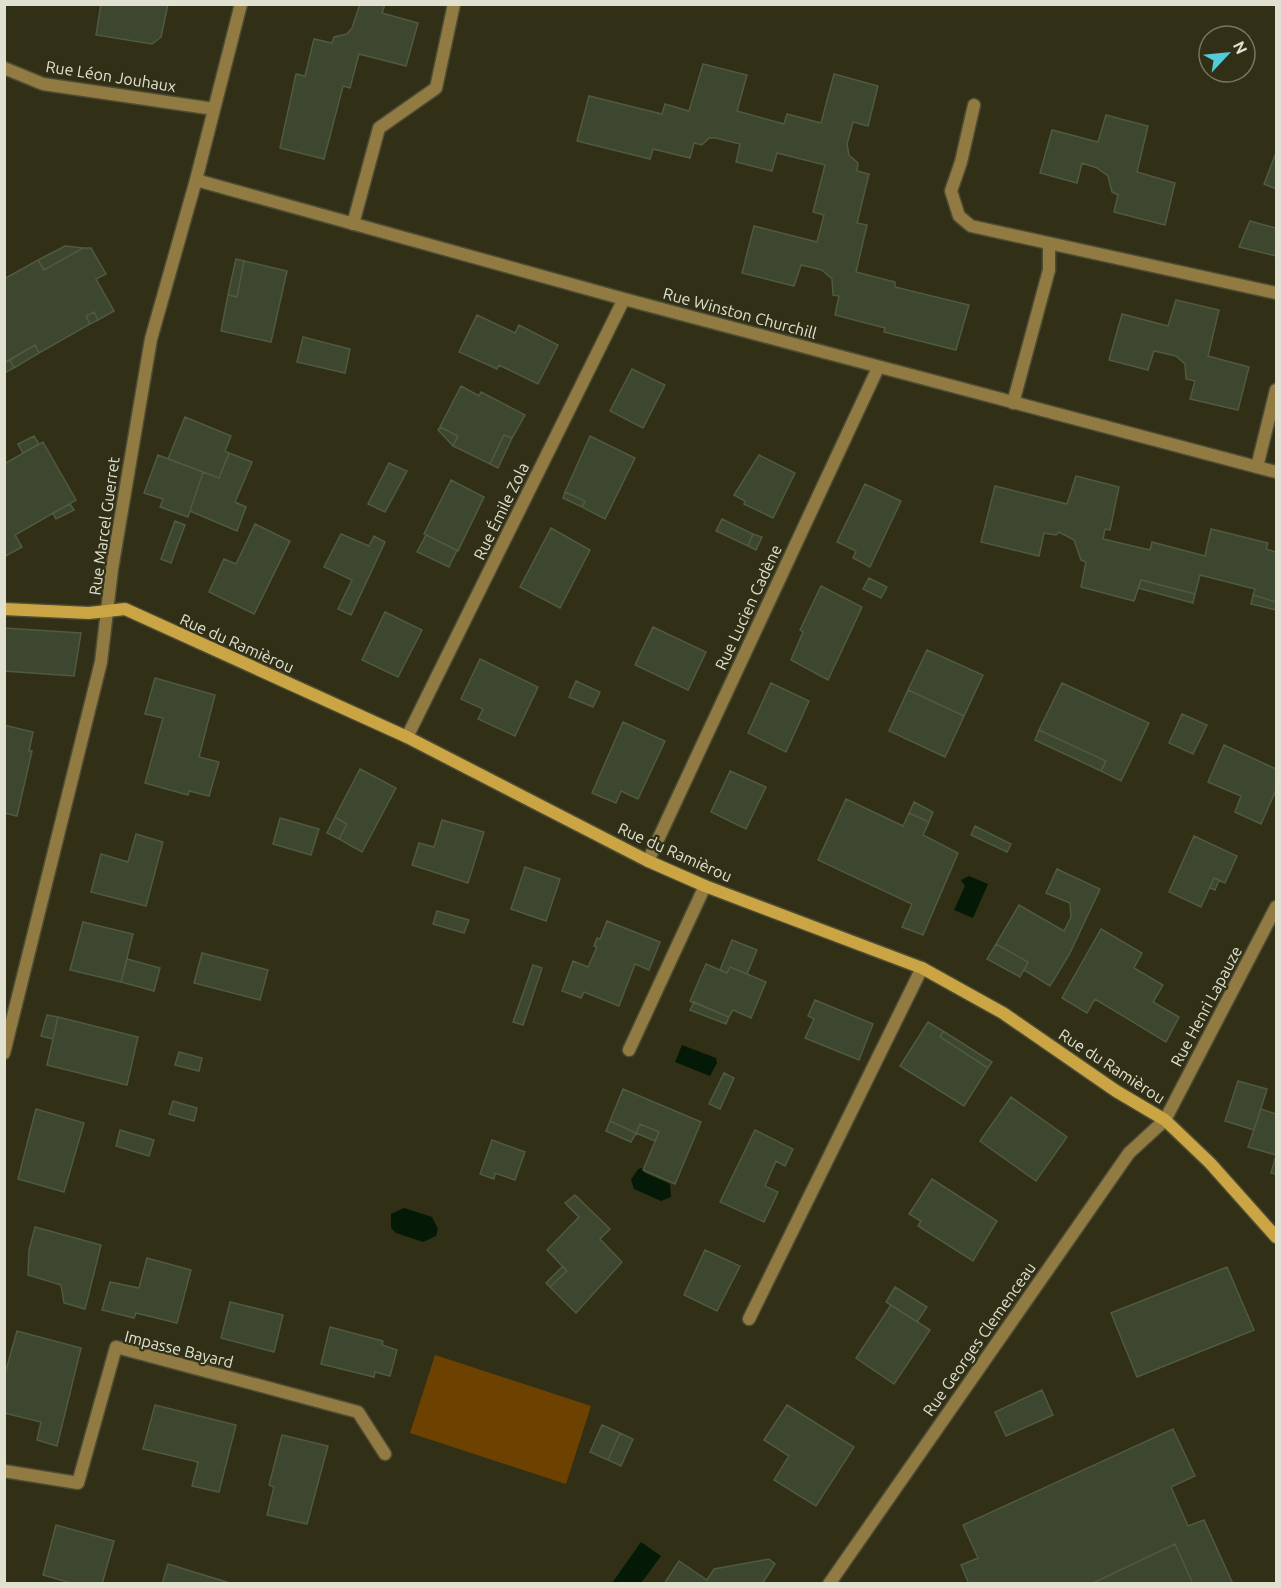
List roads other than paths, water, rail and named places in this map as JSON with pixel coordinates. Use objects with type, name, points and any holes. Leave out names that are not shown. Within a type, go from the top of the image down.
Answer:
[{"type":"street","name":"Rue Marcel Guerret","points":[[4,1053],[101,662],[109,611],[112,569],[151,339],[196,180],[241,4]]},
{"type":"street","points":[[352,224],[379,128],[436,88],[454,4]]},
{"type":"street","name":"Rue Léon Jouhaux","points":[[4,68],[43,84],[214,109]]},
{"type":"street","points":[[974,105],[962,162],[951,190],[959,216],[971,226],[1276,293]]},
{"type":"street","name":"Rue Winston Churchill","points":[[196,180],[878,368],[1276,472]]},
{"type":"street","points":[[1012,403],[1049,270],[1049,244]]},
{"type":"street","name":"Rue Émile Zola","points":[[408,737],[624,299]]},
{"type":"street","name":"Rue Lucien Cadène","points":[[648,861],[878,368]]},
{"type":"street","points":[[1257,467],[1276,390]]},
{"type":"street","name":"Rue du Ramièrou","points":[[4,609],[89,613],[125,609],[408,737],[648,861],[705,886],[922,968],[1003,1013],[1116,1091],[1165,1120],[1210,1163],[1276,1237]]},
{"type":"street","points":[[629,1050],[705,886]]},
{"type":"street","name":"Rue Henri Lapauze","points":[[1165,1120],[1276,907]]},
{"type":"street","points":[[749,1319],[922,968]]},
{"type":"street","name":"Rue Georges Clemenceau","points":[[829,1584],[1129,1153],[1165,1120]]},
{"type":"street","name":"Impasse Bayard","points":[[4,1471],[78,1483],[116,1347],[358,1412],[385,1454]]}]
